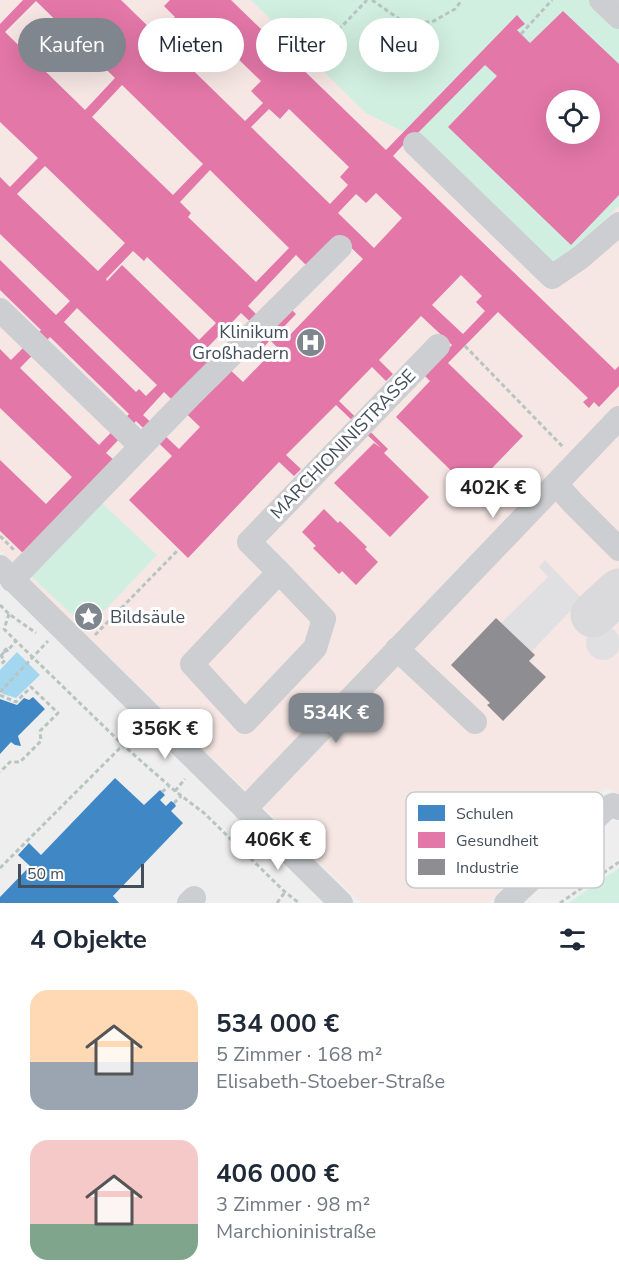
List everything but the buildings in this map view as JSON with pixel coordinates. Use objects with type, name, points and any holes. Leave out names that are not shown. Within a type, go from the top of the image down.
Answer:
[{"type":"street","points":[[601,0],[619,17]]},
{"type":"street","points":[[416,144],[552,277],[582,257],[619,224]]},
{"type":"street","points":[[339,247],[141,446],[6,574],[341,903]]},
{"type":"street","points":[[0,310],[141,446]]},
{"type":"street","name":"MARCHIONINISTRASSE","points":[[279,572],[249,542],[438,346]]},
{"type":"street","points":[[245,809],[619,417]]},
{"type":"street","points":[[556,483],[619,549]]},
{"type":"street","points":[[279,572],[324,619],[315,648],[245,722],[192,664],[279,572]]},
{"type":"street","points":[[397,649],[475,722]]},
{"type":"street","points":[[604,810],[613,805],[619,808]]},
{"type":"street","points":[[506,903],[522,888]]},
{"type":"path","points":[[347,21],[367,0]]},
{"type":"path","points":[[372,0],[405,23],[432,22],[455,9],[462,0]]},
{"type":"path","points":[[521,34],[552,0]]},
{"type":"path","points":[[465,346],[577,461]]},
{"type":"path","points":[[82,648],[179,549]]},
{"type":"path","points":[[0,605],[38,634]]},
{"type":"path","points":[[9,614],[4,629],[16,641],[123,745],[169,786],[204,813],[299,903]]},
{"type":"path","points":[[0,666],[5,660],[0,655],[16,641]]},
{"type":"path","points":[[0,772],[10,762],[20,762],[41,741],[40,731],[58,713],[31,687],[16,702],[0,693],[48,641]]},
{"type":"path","points":[[0,868],[123,745]]},
{"type":"path","points":[[162,792],[169,786]]},
{"type":"path","points":[[174,803],[181,796]]},
{"type":"path","points":[[604,872],[619,862]]},
{"type":"path","points":[[560,903],[582,888]]},
{"type":"path","points":[[277,903],[285,892]]},
{"type":"shaded area","name":"Klinikum Großhadern","points":[[0,0],[619,0],[619,794],[606,787],[601,792],[406,792],[406,888],[503,888],[488,903],[362,903],[0,551]]},
{"type":"shaded area","points":[[545,560],[582,599],[531,652],[501,623],[548,577],[539,567]]},
{"type":"shaded area","points":[[603,626],[615,631],[620,643],[615,655],[603,660],[591,655],[586,643],[591,631]]},
{"type":"green space","points":[[251,0],[619,0],[619,206],[561,262],[542,260],[418,139],[366,113],[324,72],[347,72],[347,18],[269,18]]},
{"type":"green space","points":[[101,502],[157,555],[87,629],[31,576]]},
{"type":"green space","points":[[619,868],[619,903],[568,903],[590,888],[604,888],[604,878]]},
{"type":"water","points":[[17,652],[40,675],[16,698],[0,691],[0,670]]},
{"type":"taxiway","points":[[593,615],[619,591]]},
{"type":"place","name":"Klinikum Großhadern","points":[[310,342]]},
{"type":"place","name":"Bildsäule","points":[[89,617]]}]
